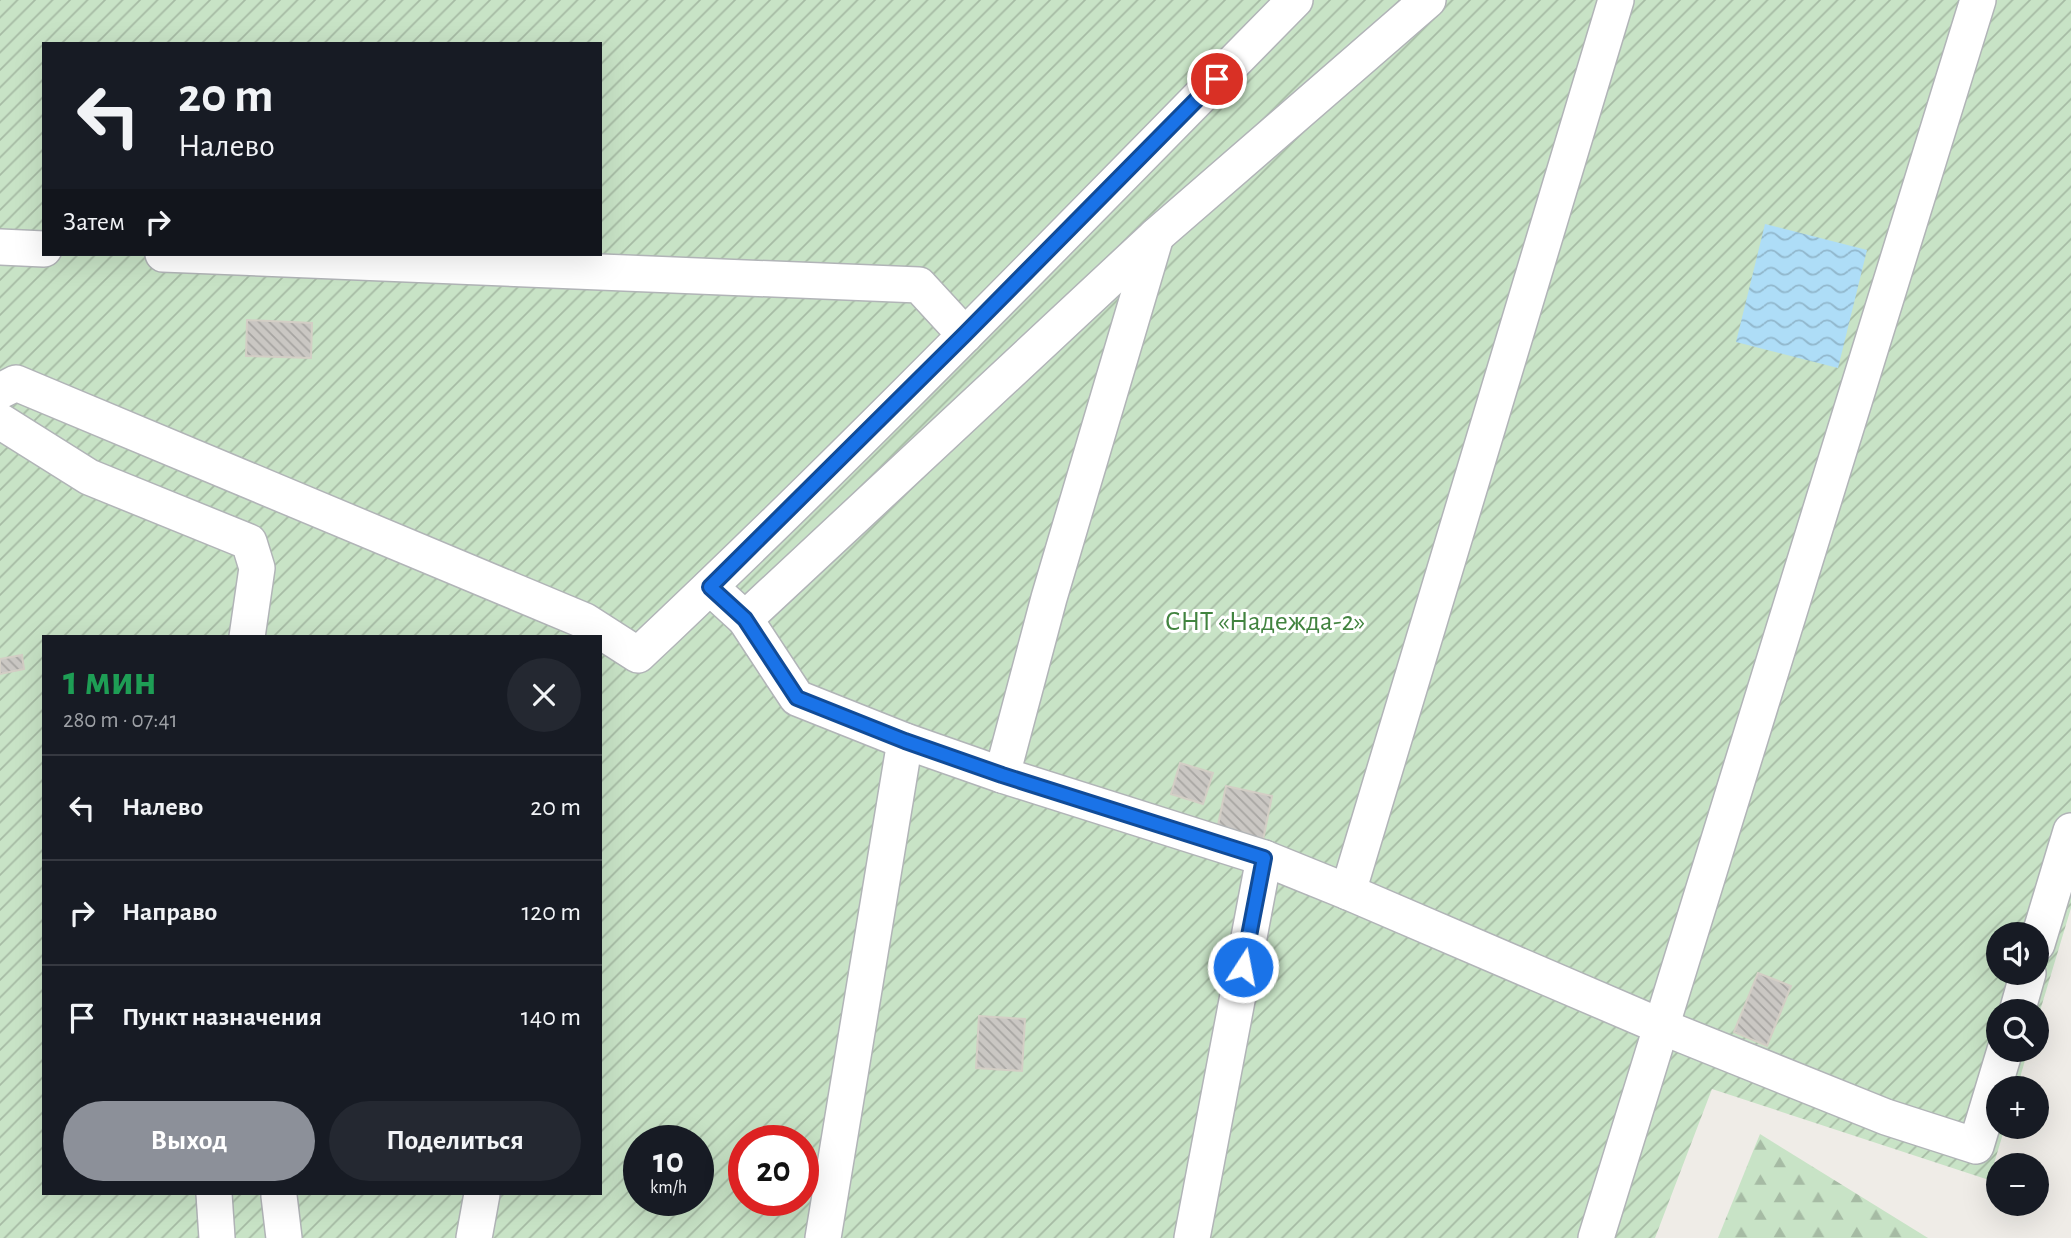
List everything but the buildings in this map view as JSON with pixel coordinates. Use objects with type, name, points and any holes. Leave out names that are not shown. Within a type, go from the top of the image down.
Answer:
[{"type":"lane","points":[[0,391],[16,383],[585,621],[638,654],[710,587],[965,334],[1295,0]]},
{"type":"lane","points":[[745,619],[1156,236],[1428,0]]},
{"type":"lane","points":[[1348,892],[1616,0]]},
{"type":"lane","points":[[1596,1238],[1978,0]]},
{"type":"lane","points":[[1002,775],[1048,598],[1156,236]]},
{"type":"lane","points":[[0,247],[42,249]]},
{"type":"lane","points":[[212,256],[919,285],[965,334]]},
{"type":"lane","points":[[0,421],[89,477],[248,542],[257,568],[247,635]]},
{"type":"lane","points":[[710,587],[745,619],[797,698],[905,741],[1002,775],[1264,858],[1660,1026],[1886,1117],[1976,1146],[2001,1062]]},
{"type":"lane","points":[[823,1238],[905,741]]},
{"type":"lane","points":[[2044,922],[2071,831]]},
{"type":"lane","points":[[1192,1238],[1264,858]]},
{"type":"lane","points":[[215,1195],[217,1238]]},
{"type":"lane","points":[[474,1238],[482,1195]]},
{"type":"lane","points":[[279,1196],[284,1238]]},
{"type":"green space","name":"СНТ «Надежда-2»","points":[[0,0],[2071,0],[2071,908],[2049,981],[2049,922],[1986,922],[1986,985],[2048,985],[2044,999],[1986,999],[1986,1062],[2025,1062],[2020,1076],[1986,1076],[1986,1139],[2001,1139],[1997,1153],[1986,1153],[1986,1179],[1712,1089],[1655,1238],[0,1238]]},
{"type":"green space","points":[[1760,1134],[1928,1238],[1718,1238]]},
{"type":"water","points":[[1765,224],[1867,250],[1838,368],[1736,342]]},
{"type":"route","points":[[1217,79],[710,587],[745,619],[797,698],[905,741],[1002,775],[1264,858],[1243,967]]}]
